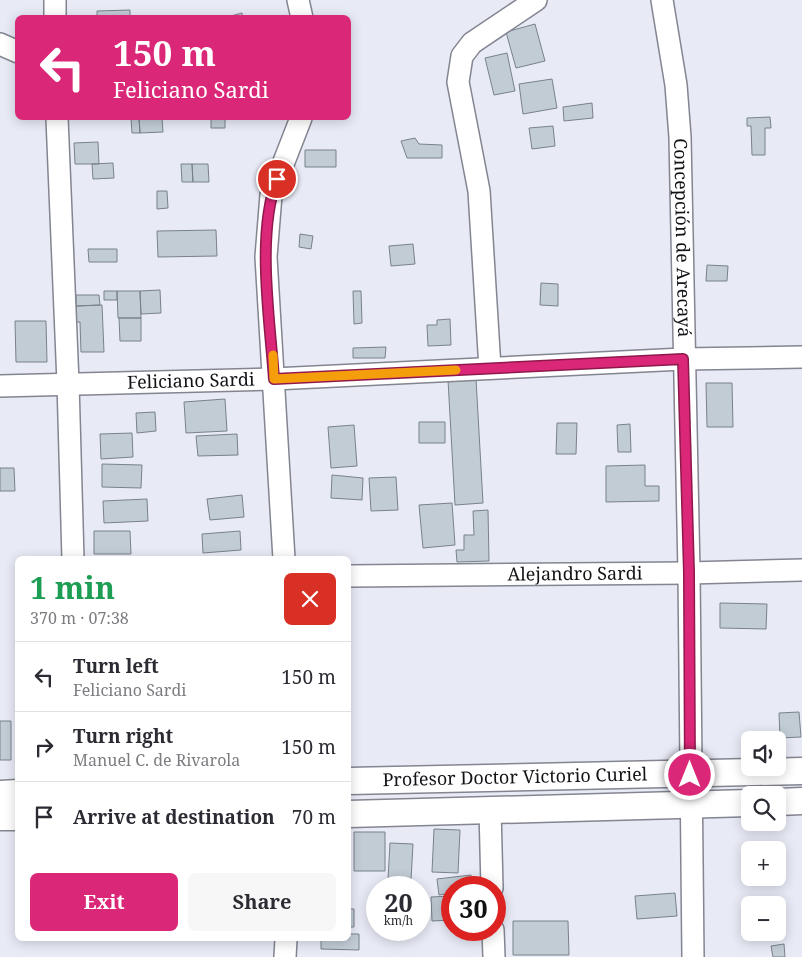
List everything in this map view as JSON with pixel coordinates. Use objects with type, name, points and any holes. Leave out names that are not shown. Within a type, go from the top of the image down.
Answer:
[{"type":"main road","name":"Profesor Doctor Victorio Curiel","points":[[351,780],[690,775],[802,771]]},
{"type":"main road","points":[[0,794],[15,793]]},
{"type":"main road","points":[[786,802],[802,801]]},
{"type":"main road","name":"Profesor Doctor Victorio Curiel","points":[[351,814],[741,803]]},
{"type":"main road","points":[[0,817],[15,817]]},
{"type":"street","points":[[55,0],[55,15]]},
{"type":"street","points":[[298,0],[301,15]]},
{"type":"street","points":[[490,368],[479,191],[458,82],[462,56],[472,44],[536,0]]},
{"type":"street","name":"Concepción de Arecayá","points":[[662,0],[676,85],[680,137],[683,359],[689,573],[693,957]]},
{"type":"street","points":[[0,44],[15,51]]},
{"type":"street","points":[[58,120],[68,383],[72,556]]},
{"type":"street","points":[[284,556],[266,257],[271,195],[300,120]]},
{"type":"street","name":"Feliciano Sardi","points":[[0,386],[274,379],[683,359],[802,357]]},
{"type":"street","name":"Alejandro Sardi","points":[[351,576],[689,573],[802,570]]},
{"type":"street","points":[[490,809],[492,876]]},
{"type":"street","points":[[286,941],[286,957]]},
{"type":"street","points":[[493,941],[494,957]]},
{"type":"building","points":[[130,10],[130,15],[97,15],[97,11]]},
{"type":"building","points":[[535,24],[545,61],[516,68],[506,32]]},
{"type":"building","points":[[507,53],[515,91],[494,95],[485,58]]},
{"type":"building","points":[[552,79],[557,108],[523,114],[519,84]]},
{"type":"building","points":[[592,103],[593,118],[564,121],[563,107]]},
{"type":"building","points":[[770,117],[771,128],[765,128],[765,155],[752,155],[751,126],[747,126],[747,118]]},
{"type":"building","points":[[131,120],[139,120],[140,133],[132,133]]},
{"type":"building","points":[[139,120],[162,120],[163,132],[140,133]]},
{"type":"building","points":[[211,120],[225,120],[225,128],[211,128]]},
{"type":"building","points":[[553,126],[555,146],[532,149],[529,128]]},
{"type":"building","points":[[415,138],[419,144],[442,145],[442,158],[407,158],[401,141]]},
{"type":"building","points":[[98,142],[99,164],[75,164],[74,143]]},
{"type":"building","points":[[305,150],[336,150],[336,167],[305,167]]},
{"type":"building","points":[[113,163],[114,178],[93,179],[92,164]]},
{"type":"building","points":[[181,164],[192,164],[193,182],[182,182]]},
{"type":"building","points":[[192,164],[208,164],[209,182],[193,182]]},
{"type":"building","points":[[157,191],[167,191],[168,208],[157,209]]},
{"type":"building","points":[[216,230],[217,256],[158,257],[157,231]]},
{"type":"building","points":[[300,234],[313,236],[311,249],[299,247]]},
{"type":"building","points":[[413,244],[415,264],[391,266],[389,246]]},
{"type":"building","points":[[88,249],[117,249],[117,262],[89,262]]},
{"type":"building","points":[[707,265],[728,266],[727,281],[706,281]]},
{"type":"building","points":[[541,283],[558,284],[558,306],[540,305]]},
{"type":"building","points":[[160,290],[161,313],[141,314],[140,291]]},
{"type":"building","points":[[104,291],[117,291],[117,300],[104,300]]},
{"type":"building","points":[[117,291],[140,291],[141,318],[118,318]]},
{"type":"building","points":[[353,291],[361,291],[362,323],[354,324]]},
{"type":"building","points":[[76,295],[99,295],[100,305],[76,306]]},
{"type":"building","points":[[102,305],[104,352],[81,352],[80,322],[76,322],[76,306]]},
{"type":"building","points":[[119,318],[141,318],[141,341],[120,341]]},
{"type":"building","points":[[450,319],[451,345],[428,346],[427,325],[437,325],[437,320]]},
{"type":"building","points":[[15,321],[46,321],[47,362],[16,362]]},
{"type":"building","points":[[386,347],[385,358],[353,358],[353,348]]},
{"type":"building","points":[[476,379],[483,503],[455,505],[448,380]]},
{"type":"building","points":[[706,383],[732,383],[733,427],[707,427]]},
{"type":"building","points":[[225,399],[227,431],[186,433],[184,402]]},
{"type":"building","points":[[155,412],[156,431],[137,433],[136,413]]},
{"type":"building","points":[[419,422],[445,422],[445,443],[419,443]]},
{"type":"building","points":[[557,423],[577,423],[576,454],[556,454]]},
{"type":"building","points":[[630,424],[631,452],[618,452],[617,425]]},
{"type":"building","points":[[354,425],[357,466],[331,468],[328,427]]},
{"type":"building","points":[[132,433],[133,457],[101,459],[100,434]]},
{"type":"building","points":[[237,434],[238,455],[198,456],[196,436]]},
{"type":"building","points":[[102,464],[142,465],[141,488],[102,487]]},
{"type":"building","points":[[645,465],[645,486],[659,486],[659,501],[606,502],[606,466]]},
{"type":"building","points":[[0,468],[14,468],[15,491],[0,491]]},
{"type":"building","points":[[332,475],[363,478],[362,500],[331,498]]},
{"type":"building","points":[[396,477],[398,510],[371,511],[369,478]]},
{"type":"building","points":[[242,495],[244,517],[210,520],[207,499]]},
{"type":"building","points":[[147,499],[148,521],[104,523],[103,501]]},
{"type":"building","points":[[452,503],[455,545],[423,548],[419,505]]},
{"type":"building","points":[[488,510],[489,561],[457,562],[456,550],[464,550],[464,535],[474,535],[473,511]]},
{"type":"building","points":[[94,531],[130,531],[131,554],[94,554]]},
{"type":"building","points":[[240,531],[241,550],[203,553],[202,534]]},
{"type":"building","points":[[720,603],[767,604],[766,629],[720,628]]},
{"type":"building","points":[[799,712],[801,737],[786,738],[786,731],[780,731],[779,713]]},
{"type":"building","points":[[0,721],[11,721],[11,760],[0,760]]},
{"type":"building","points":[[434,829],[460,830],[458,873],[432,872]]},
{"type":"building","points":[[354,832],[385,832],[385,871],[354,871]]},
{"type":"building","points":[[390,843],[413,844],[411,876],[388,876]]},
{"type":"building","points":[[437,879],[441,879],[441,895],[439,895]]},
{"type":"building","points":[[675,893],[677,916],[637,919],[635,896]]},
{"type":"building","points":[[431,897],[441,897],[441,921],[432,921]]},
{"type":"building","points":[[351,909],[354,909],[354,927],[351,927]]},
{"type":"building","points":[[513,921],[568,921],[569,955],[513,955]]},
{"type":"building","points":[[351,934],[359,934],[359,950],[321,949],[321,941],[351,941]]},
{"type":"building","points":[[784,944],[785,957],[773,957],[771,946]]},
{"type":"slow traffic","points":[[273,355],[274,379],[456,370]]},
{"type":"route","points":[[277,179],[271,195],[266,257],[274,379],[683,359],[689,573],[690,775]]}]
